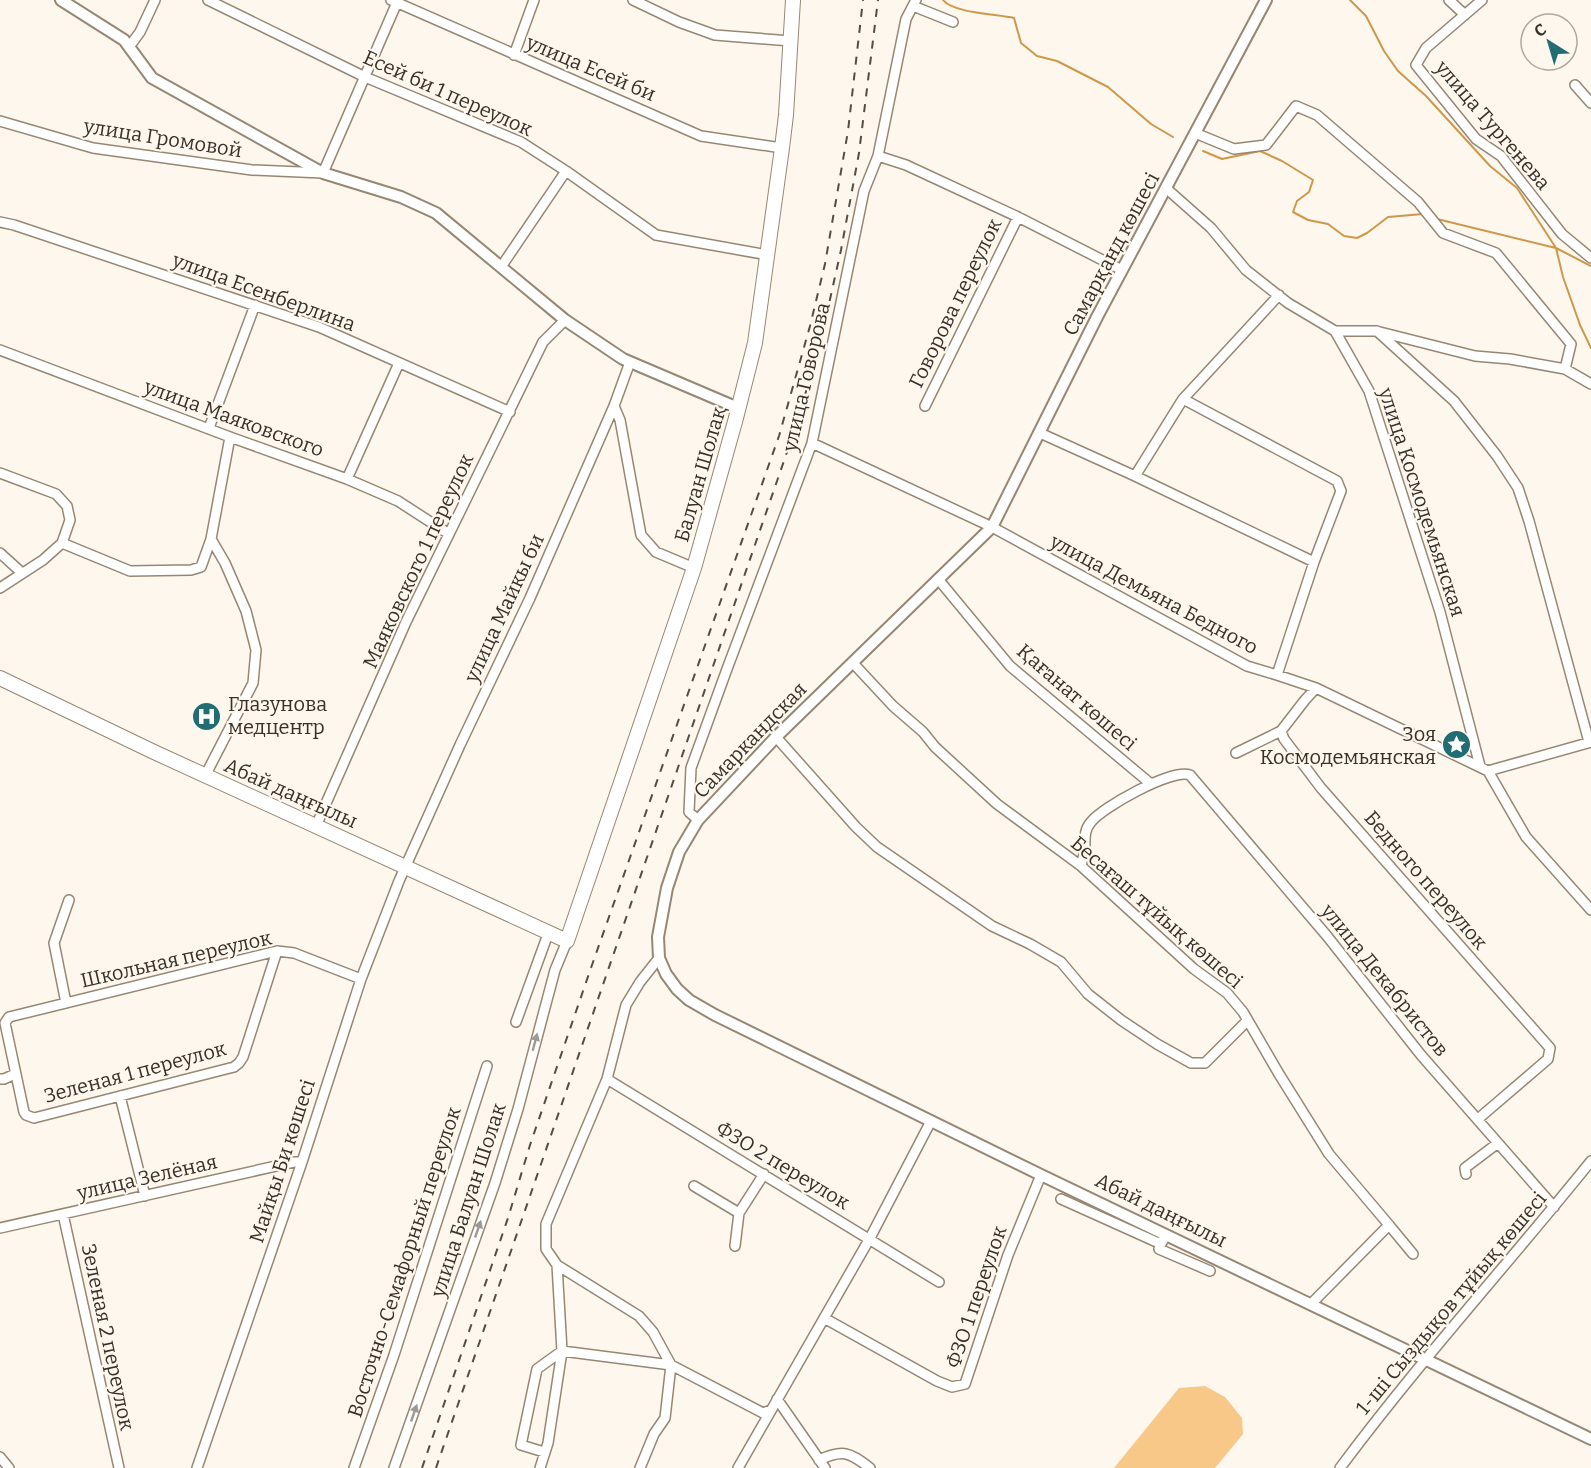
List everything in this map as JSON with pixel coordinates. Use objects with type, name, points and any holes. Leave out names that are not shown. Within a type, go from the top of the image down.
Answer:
[{"type":"main road","name":"Балуан Шолақ","points":[[567,941],[694,568],[755,343],[782,148],[793,0]]},
{"type":"main road","name":"Абай даңғылы","points":[[0,678],[205,776],[567,941]]},
{"type":"street","points":[[61,0],[124,40],[152,78],[323,173],[401,197],[436,213],[565,320],[623,359],[738,408]]},
{"type":"street","points":[[129,47],[140,32],[155,0]]},
{"type":"street","name":"Есей би 1 переулок","points":[[208,0],[365,77],[521,142],[656,235],[768,255]]},
{"type":"street","points":[[514,55],[534,0]]},
{"type":"street","points":[[633,0],[679,22],[715,35],[791,40]]},
{"type":"street","name":"Самарқанд көшесі","points":[[992,527],[1097,317],[1266,0]]},
{"type":"street","points":[[1449,0],[1465,15]]},
{"type":"street","name":"улица Тургенева","points":[[1482,0],[1426,48],[1416,65],[1476,140],[1501,156],[1562,234],[1591,258]]},
{"type":"street","points":[[323,173],[396,1]]},
{"type":"street","name":"улица Есей би","points":[[396,1],[701,136],[782,148]]},
{"type":"street","points":[[914,3],[953,22]]},
{"type":"street","name":"улица Говорова","points":[[698,820],[689,812],[691,768],[812,443],[864,191],[878,156],[906,20],[914,3]]},
{"type":"street","points":[[1575,85],[1591,103]]},
{"type":"street","points":[[1195,133],[1234,149],[1266,145],[1296,106],[1317,115],[1418,202],[1443,233],[1496,253],[1571,345],[1565,369]]},
{"type":"street","name":"улица Громовой","points":[[0,121],[93,148],[252,170],[323,173]]},
{"type":"street","name":"Говорова переулок","points":[[878,156],[906,165],[1018,217],[1122,270]]},
{"type":"street","points":[[501,267],[566,171]]},
{"type":"street","name":"улица Космодемьянская","points":[[1167,189],[1211,228],[1246,270],[1288,303],[1335,332],[1369,391],[1440,612],[1484,769]]},
{"type":"street","name":"Говорова переулок","points":[[925,406],[1018,217]]},
{"type":"street","name":"улица Есенберлина","points":[[0,222],[319,327],[510,412]]},
{"type":"street","points":[[1135,476],[1183,399],[1279,295]]},
{"type":"street","points":[[209,428],[255,305]]},
{"type":"street","name":"Маяковского 1 переулок","points":[[316,826],[406,622],[543,342],[565,320]]},
{"type":"street","points":[[1377,331],[1454,401],[1497,456],[1518,488],[1590,742],[1484,769],[1526,837],[1591,910]]},
{"type":"street","points":[[1335,332],[1377,331],[1475,356],[1510,359],[1565,369],[1591,384]]},
{"type":"street","name":"улица Маяковского","points":[[0,350],[347,479],[398,501],[449,534]]},
{"type":"street","name":"улица Майкы би","points":[[405,867],[530,598],[614,406],[630,362]]},
{"type":"street","points":[[347,479],[399,363]]},
{"type":"street","points":[[1183,399],[1337,481],[1341,491],[1314,562],[1277,675]]},
{"type":"street","points":[[614,406],[620,420],[641,535],[656,552],[694,568]]},
{"type":"street","points":[[1040,433],[1314,562]]},
{"type":"street","points":[[62,543],[130,571],[191,570],[201,567],[211,539],[230,437]]},
{"type":"street","name":"улица Демьяна Бедного","points":[[812,443],[992,527],[1247,666],[1316,688],[1484,769]]},
{"type":"street","points":[[0,473],[56,494],[67,506],[70,520],[62,543],[43,560],[0,588]]},
{"type":"street","name":"Самаркандская","points":[[659,958],[658,937],[667,888],[679,852],[698,820],[776,736],[992,527]]},
{"type":"street","points":[[205,776],[253,683],[256,650],[246,611],[225,563],[211,539]]},
{"type":"street","points":[[0,553],[22,573]]},
{"type":"street","name":"Қағанат көшесі","points":[[938,579],[1010,666],[1150,784]]},
{"type":"street","name":"Бесағаш тұйық көшесі","points":[[853,663],[893,706],[990,797],[1081,866],[1194,969],[1227,993],[1242,1012],[1329,1154],[1413,1254]]},
{"type":"street","points":[[1236,753],[1281,731],[1316,688]]},
{"type":"street","name":"Бедного переулок","points":[[1281,731],[1284,739],[1321,788],[1550,1048],[1548,1059],[1478,1119]]},
{"type":"street","points":[[776,736],[877,847],[992,926],[1061,962],[1088,993],[1120,1020],[1157,1044],[1191,1063],[1205,1063],[1247,1021]]},
{"type":"street","name":"улица Декабристов","points":[[1150,784],[1180,774],[1190,775],[1327,936],[1422,1055],[1554,1207]]},
{"type":"street","points":[[1081,866],[1085,850],[1084,835],[1090,823],[1117,801],[1150,784]]},
{"type":"street","name":"Майқы Би көшесі","points":[[197,1468],[302,1162],[361,979],[405,867]]},
{"type":"street","name":"Школьная переулок","points":[[66,1003],[54,943],[69,900]]},
{"type":"street","points":[[516,1022],[548,934]]},
{"type":"street","name":"улица Балуан Шолак","points":[[394,1468],[495,1183],[518,1109],[555,970],[567,941]]},
{"type":"street","name":"Школьная переулок","points":[[9,1017],[277,951],[294,953],[361,979]]},
{"type":"street","name":"Зеленая 1 переулок","points":[[9,1017],[4,1023],[24,1113],[34,1118],[234,1067],[243,1057],[277,951]]},
{"type":"street","points":[[640,1468],[654,1434],[665,1418],[671,1365],[653,1332],[639,1316],[557,1265],[546,1250],[546,1224],[607,1079],[626,1005],[659,958]]},
{"type":"street","name":"Абай даңғылы","points":[[659,958],[666,974],[677,989],[715,1015],[1041,1175],[1163,1239],[1311,1304],[1591,1439]]},
{"type":"street","name":"Восточно-Семафорный переулок","points":[[354,1468],[394,1355],[487,1066]]},
{"type":"street","points":[[0,1079],[15,1074]]},
{"type":"street","name":"ФЗО 2 переулок","points":[[607,1079],[939,1282]]},
{"type":"street","points":[[120,1096],[145,1196]]},
{"type":"street","points":[[738,1468],[870,1238],[931,1121]]},
{"type":"street","points":[[1466,1174],[1465,1168],[1498,1143]]},
{"type":"street","name":"1-ші Сыздықов тұйық көшесі","points":[[1340,1468],[1367,1432],[1591,1161]]},
{"type":"street","name":"улица Зелёная","points":[[0,1228],[302,1162]]},
{"type":"street","points":[[735,1246],[739,1213],[764,1174]]},
{"type":"street","name":"ФЗО 1 переулок","points":[[824,1318],[938,1382],[952,1387],[965,1384],[1008,1256],[1041,1175]]},
{"type":"street","points":[[694,1186],[739,1213]]},
{"type":"street","points":[[1061,1199],[1163,1239],[1159,1249],[1210,1271]]},
{"type":"street","name":"Зеленая 2 переулок","points":[[63,1214],[119,1468]]},
{"type":"street","points":[[1311,1304],[1389,1225]]},
{"type":"street","points":[[540,1468],[548,1443],[562,1351],[557,1265]]},
{"type":"street","points":[[544,1452],[521,1445],[537,1369],[562,1351],[671,1365],[763,1413],[771,1410]]},
{"type":"street","points":[[777,1399],[822,1464],[834,1453],[846,1452],[870,1468]]},
{"type":"street","points":[[0,1457],[9,1468]]},
{"type":"shaded area","points":[[1205,1386],[1225,1397],[1242,1418],[1243,1434],[1215,1468],[1114,1468],[1179,1388]]},
{"type":"waterway","points":[[943,0],[956,8],[1014,18],[1021,43],[1037,56],[1057,61],[1108,87],[1151,124],[1173,137]]},
{"type":"waterway","points":[[1350,0],[1366,16],[1384,51],[1398,71],[1426,96],[1490,166],[1517,188],[1556,248],[1563,277],[1591,348]]},
{"type":"waterway","points":[[1203,151],[1222,159],[1260,151],[1282,161],[1313,180],[1309,192],[1297,201],[1293,212],[1308,220],[1328,224],[1344,236],[1357,238],[1388,217],[1423,214]]},
{"type":"waterway","points":[[1437,219],[1556,248],[1591,266]]},
{"type":"railway","points":[[422,1468],[592,965],[779,436],[825,264],[848,131],[863,0]]},
{"type":"railway","points":[[436,1468],[795,429],[820,344],[841,250],[859,153],[878,0]]},
{"type":"place","name":"Глазунова медцентр","points":[[207,716]]},
{"type":"place","name":"Зоя Космодемьянская","points":[[1457,745]]}]
